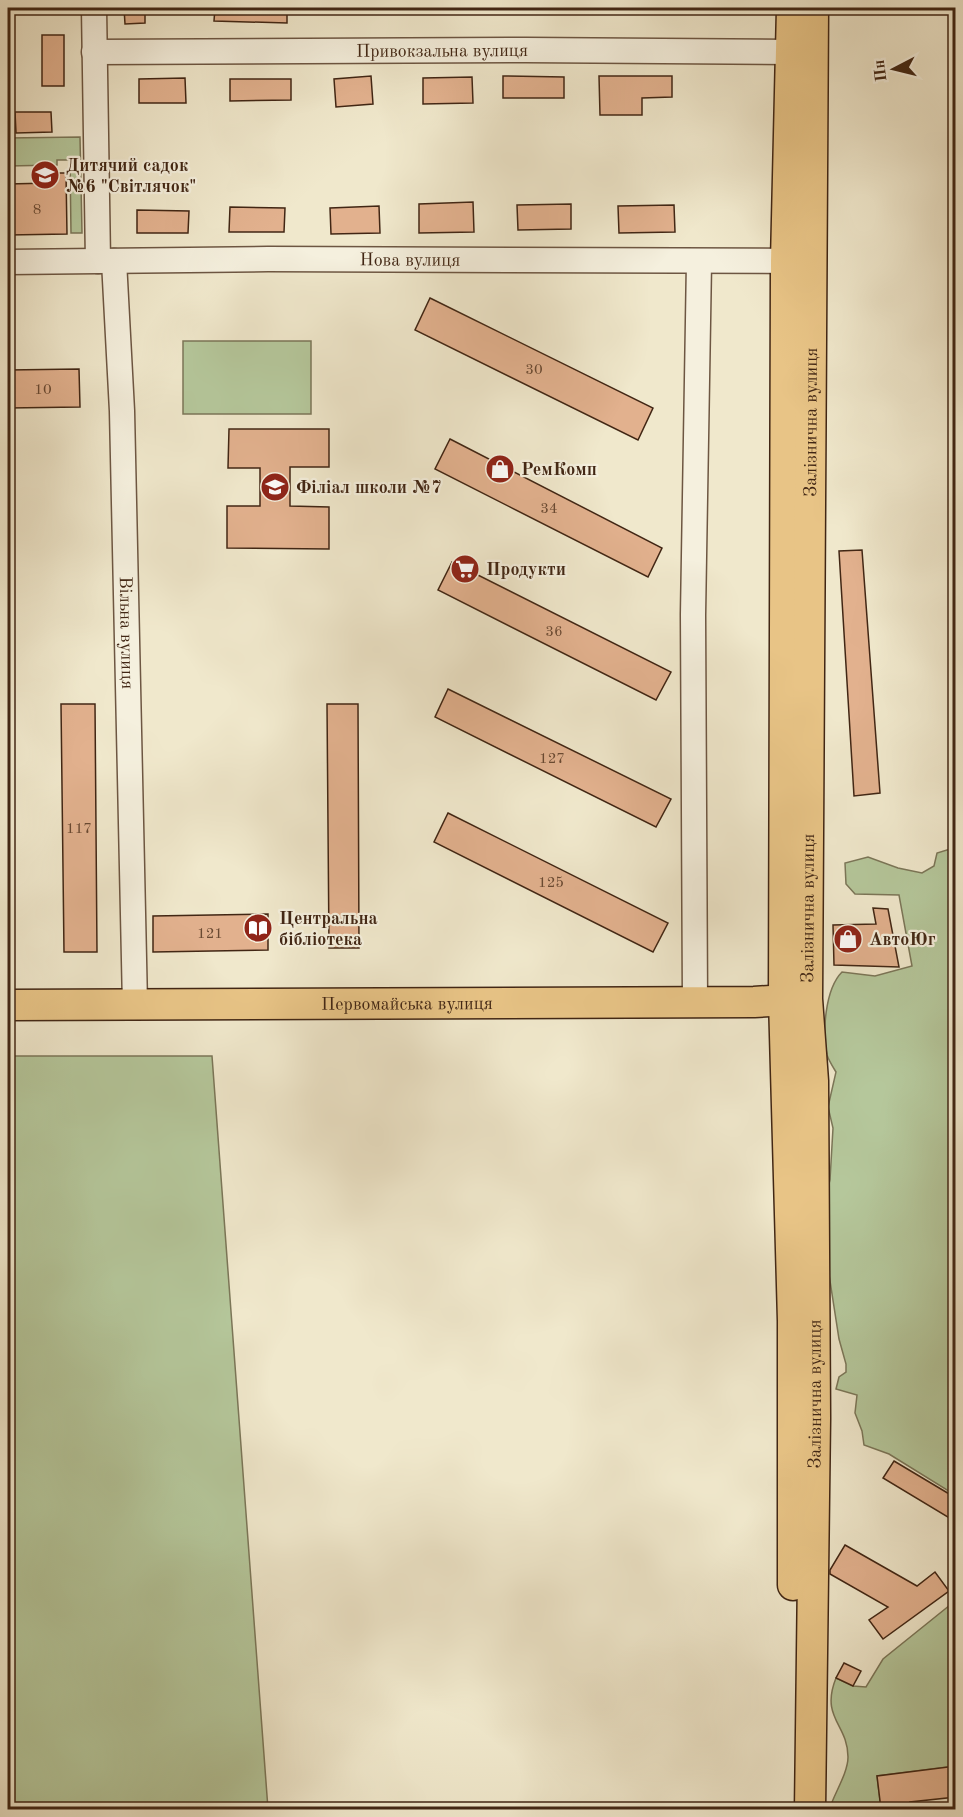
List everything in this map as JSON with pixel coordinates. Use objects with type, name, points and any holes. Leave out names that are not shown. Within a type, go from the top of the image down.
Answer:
[{"type":"main road","name":"Залізнична вулиця","points":[[791,1809],[799,261],[791,52],[792,8]]},
{"type":"main road","name":"Залізнична вулиця","points":[[799,261],[813,8]]},
{"type":"main road","name":"Залізнична вулиця","points":[[796,999],[813,1081],[813,1698],[810,1809]]},
{"type":"main road","name":"Первомайська вулиця","points":[[8,1005],[754,1002],[796,999]]},
{"type":"street","name":"Вільна вулиця","points":[[94,8],[94,52],[106,261],[122,411],[135,1005]]},
{"type":"street","name":"Привокзальна вулиця","points":[[94,52],[526,50],[791,52]]},
{"type":"street","name":"Нова вулиця","points":[[8,262],[280,259],[799,261]]},
{"type":"street","points":[[695,1002],[693,615],[699,262]]},
{"type":"green space","points":[[80,137],[82,233],[71,233],[70,160],[57,160],[57,165],[8,166],[8,138]]},
{"type":"green space","points":[[183,341],[311,341],[311,414],[183,414]]},
{"type":"green space","points":[[950,849],[955,851],[955,1495],[889,1454],[864,1445],[862,1431],[855,1413],[857,1395],[836,1389],[839,1377],[846,1372],[846,1364],[839,1339],[828,1268],[825,1200],[830,1180],[833,1128],[828,1107],[836,1072],[827,1055],[825,1035],[826,1012],[832,989],[842,972],[875,976],[912,966],[899,895],[855,894],[846,884],[845,863],[868,857],[898,868],[922,873],[934,866],[937,853]]},
{"type":"green space","points":[[8,1056],[212,1056],[268,1809],[8,1809]]},
{"type":"green space","points":[[955,1601],[955,1766],[877,1776],[881,1809],[829,1810],[843,1777],[848,1757],[844,1736],[831,1703],[836,1678],[853,1686],[866,1687],[883,1659]]},
{"type":"building","points":[[124,8],[145,8],[145,23],[125,24]]},
{"type":"building","points":[[215,8],[287,8],[287,23],[214,21]]},
{"type":"building","points":[[42,35],[64,35],[64,86],[42,86]]},
{"type":"building","points":[[371,76],[373,104],[336,107],[334,79]]},
{"type":"building","points":[[503,76],[564,77],[564,98],[503,98]]},
{"type":"building","points":[[599,76],[672,76],[672,97],[642,98],[642,115],[600,115]]},
{"type":"building","points":[[472,77],[473,103],[423,104],[423,78]]},
{"type":"building","points":[[185,78],[186,103],[139,103],[139,79]]},
{"type":"building","points":[[230,79],[291,79],[291,100],[230,101]]},
{"type":"building","points":[[15,112],[51,112],[52,132],[16,133]]},
{"type":"building","points":[[51,173],[66,173],[67,234],[8,235],[8,184],[51,183]]},
{"type":"building","points":[[473,202],[474,232],[419,233],[419,204]]},
{"type":"building","points":[[571,204],[571,229],[518,230],[517,205]]},
{"type":"building","points":[[674,205],[675,232],[619,233],[618,206]]},
{"type":"building","points":[[379,206],[380,233],[331,234],[330,208]]},
{"type":"building","points":[[230,207],[285,208],[284,232],[229,232]]},
{"type":"building","points":[[137,210],[189,211],[188,233],[137,233]]},
{"type":"building","points":[[430,298],[653,408],[638,440],[415,330]]},
{"type":"building","points":[[79,369],[80,407],[8,408],[8,370]]},
{"type":"building","name":"Філіал школи №7","points":[[229,429],[329,429],[329,467],[290,467],[290,506],[329,507],[329,549],[227,548],[227,506],[260,506],[260,468],[228,468]]},
{"type":"building","points":[[450,439],[662,548],[648,577],[435,469]]},
{"type":"building","points":[[862,550],[880,793],[854,796],[839,551]]},
{"type":"building","points":[[452,562],[671,672],[656,700],[438,590]]},
{"type":"building","points":[[448,689],[671,799],[656,827],[435,717]]},
{"type":"building","points":[[61,704],[95,704],[97,952],[64,952]]},
{"type":"building","points":[[327,704],[358,704],[359,948],[329,948]]},
{"type":"building","points":[[448,813],[668,923],[653,952],[434,842]]},
{"type":"building","name":"АвтоЮг","points":[[873,908],[888,909],[899,967],[834,965],[833,925],[876,924]]},
{"type":"building","points":[[268,914],[268,950],[153,952],[153,916]]},
{"type":"building","points":[[894,1461],[956,1498],[956,1522],[883,1478]]},
{"type":"building","points":[[845,1545],[917,1586],[935,1572],[949,1591],[883,1639],[869,1620],[888,1607],[830,1574],[830,1570]]},
{"type":"building","points":[[844,1663],[861,1671],[853,1686],[836,1678]]},
{"type":"building","points":[[956,1766],[956,1797],[910,1802],[911,1809],[881,1809],[877,1776]]},
{"type":"place","name":"Дитячий садок №6 \"Світлячок\"","points":[[45,175]]},
{"type":"place","name":"РемКомп","points":[[500,469]]},
{"type":"place","name":"Філіал школи №7","points":[[275,487]]},
{"type":"place","name":"Продукти","points":[[465,569]]},
{"type":"place","name":"Центральна бібліотека","points":[[258,928]]},
{"type":"place","name":"АвтоЮг","points":[[848,939]]}]
